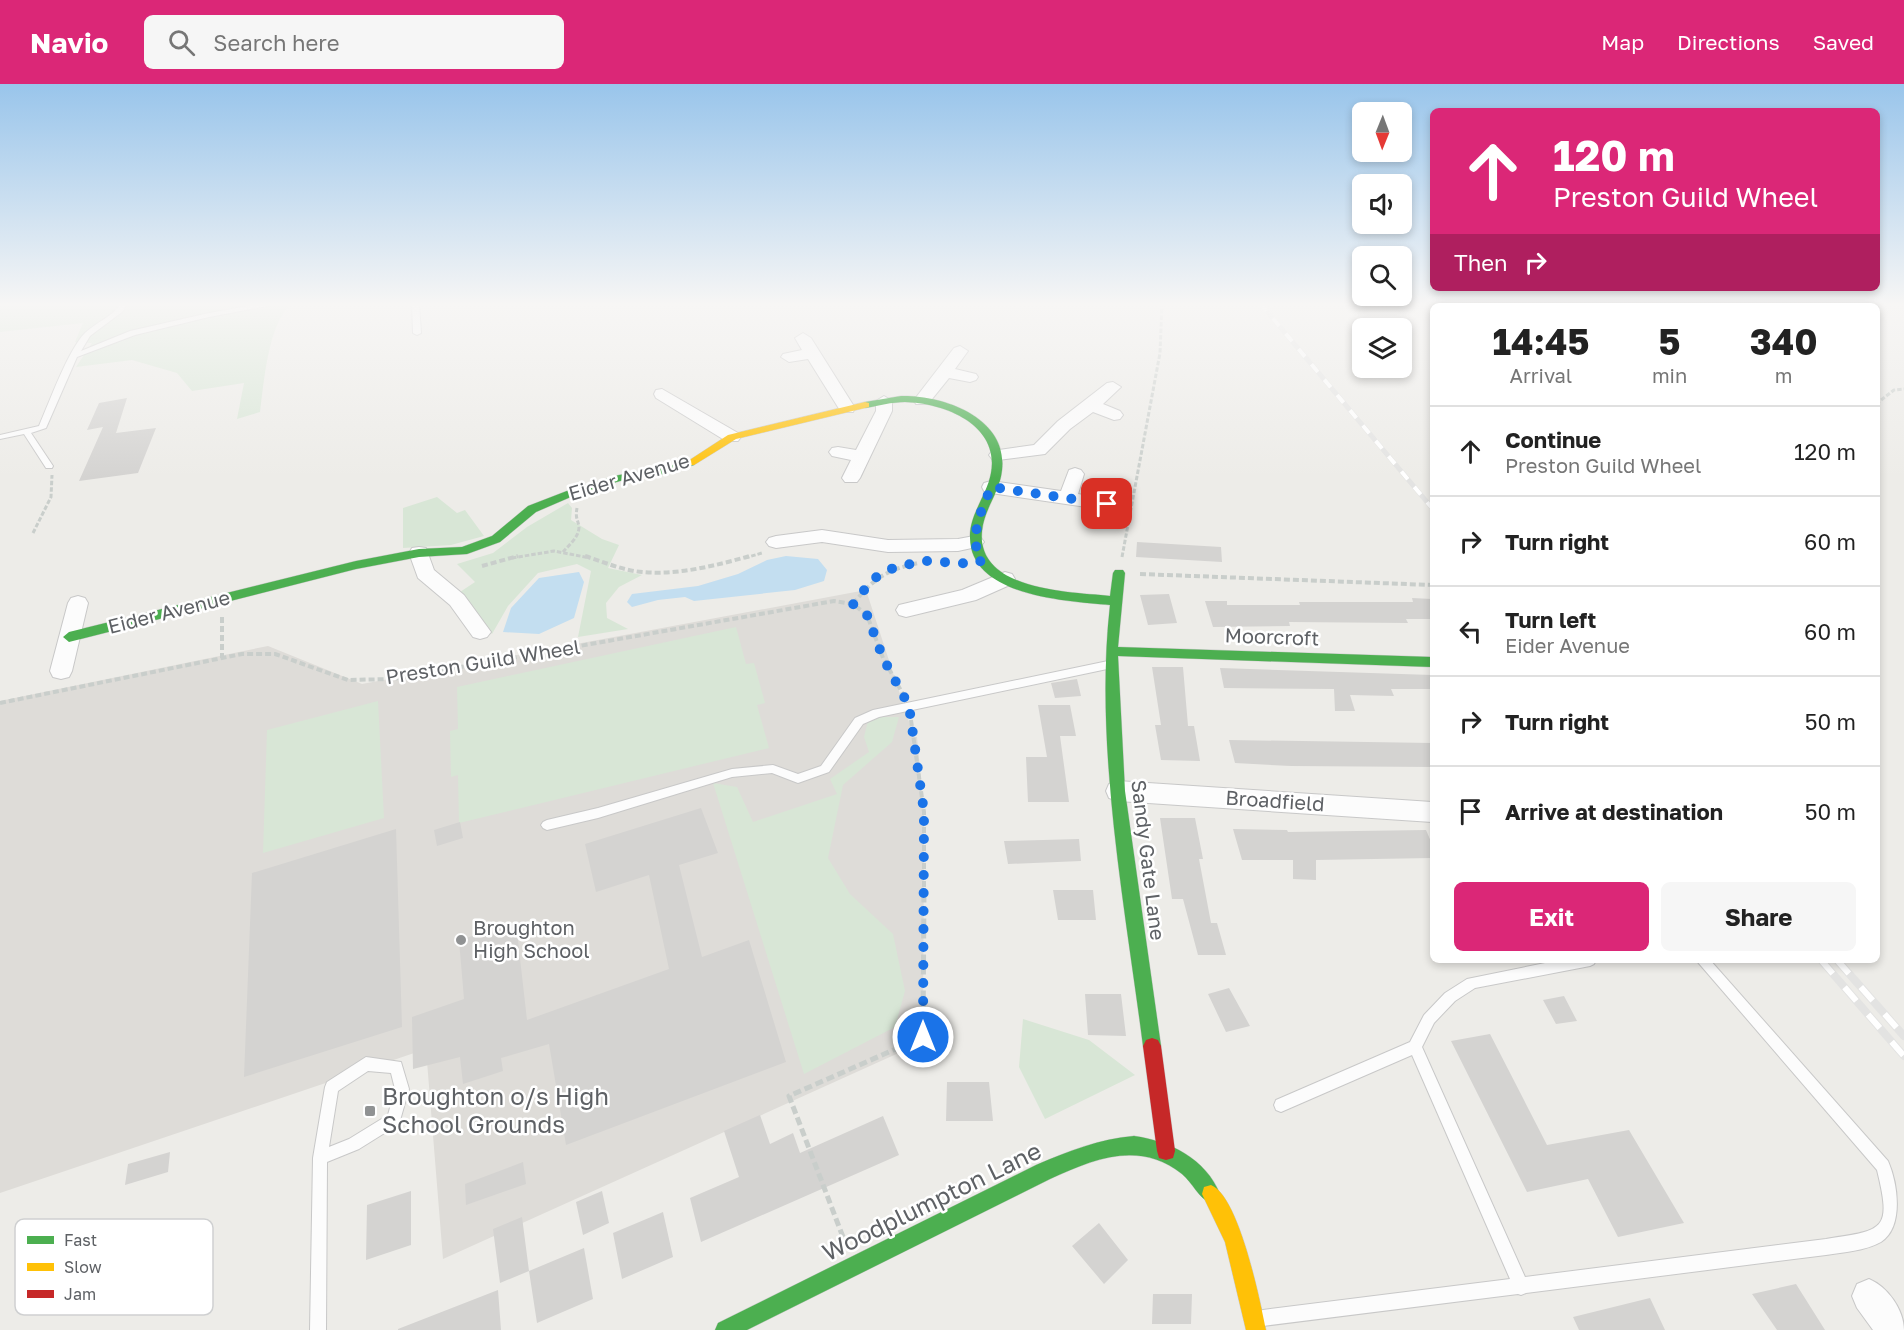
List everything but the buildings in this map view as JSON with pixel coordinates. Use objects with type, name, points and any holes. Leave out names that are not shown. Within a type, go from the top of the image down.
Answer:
[{"type":"street","points":[[817,361],[847,408]]},
{"type":"street","points":[[922,400],[953,361]]},
{"type":"street","points":[[945,372],[970,377]]},
{"type":"street","points":[[1113,387],[1064,425],[1039,450],[998,455],[997,473],[979,517],[974,542],[983,560],[1005,579],[1021,587],[1046,593],[1116,601]]},
{"type":"street","points":[[662,394],[732,437]]},
{"type":"street","name":"Eider Avenue","points":[[69,637],[356,565],[418,553],[463,551],[496,539],[532,509],[568,494],[619,478],[660,472],[686,465],[732,437],[847,408],[884,401],[922,400],[952,408],[981,424],[993,438],[998,455]]},
{"type":"street","points":[[851,478],[884,411],[884,401]]},
{"type":"street","points":[[1091,405],[1114,415]]},
{"type":"street","points":[[838,452],[862,456]]},
{"type":"street","points":[[1068,498],[1075,474]]},
{"type":"street","points":[[991,487],[1107,504]]},
{"type":"street","points":[[776,542],[822,536],[888,546],[958,545],[974,542]]},
{"type":"street","points":[[418,553],[425,573],[457,600],[480,632]]},
{"type":"street","name":"Sandy Gate Lane","points":[[1119,573],[1111,658],[1118,791],[1166,1151]]},
{"type":"street","points":[[906,610],[960,599],[984,591],[1005,579]]},
{"type":"street","points":[[61,671],[78,603]]},
{"type":"street","name":"Moorcroft","points":[[1111,658],[1430,662]]},
{"type":"street","name":"Broadfield","points":[[1118,791],[1430,812]]},
{"type":"street","name":"Woodplumpton Lane","points":[[725,1330],[853,1263],[1079,1156],[1125,1144],[1146,1144],[1166,1151],[1183,1160],[1204,1180],[1228,1228],[1255,1324]]},
{"type":"street","points":[[1869,1296],[1893,1330]]},
{"type":"lane","points":[[0,437],[42,428],[72,361]]},
{"type":"lane","points":[[27,432],[49,466]]},
{"type":"lane","points":[[547,825],[598,813],[732,773],[773,769],[798,779],[825,769],[859,721],[877,713],[1111,658]]},
{"type":"lane","points":[[1281,1105],[1415,1047],[1429,1019],[1450,996],[1472,983],[1575,963]]},
{"type":"lane","points":[[1255,1324],[1826,1247],[1888,1237],[1900,1228],[1903,1216],[1901,1201],[1894,1183],[1883,1166],[1705,963]]},
{"type":"lane","points":[[1415,1047],[1521,1287]]},
{"type":"lane","points":[[318,1330],[320,1158],[332,1087],[366,1064],[396,1067],[402,1089],[394,1119],[354,1144],[320,1158]]},
{"type":"path","points":[[1158,361],[1119,573],[1430,585]]},
{"type":"path","points":[[1880,401],[1894,390],[1904,389]]},
{"type":"path","points":[[33,533],[48,505],[54,482],[49,466]]},
{"type":"path","points":[[563,552],[577,536],[579,526],[575,518],[577,505],[568,494]]},
{"type":"path","points":[[463,551],[474,568],[525,554],[563,552],[641,572],[674,572],[716,566],[771,550],[776,542]]},
{"type":"path","points":[[853,1263],[789,1096],[923,1037],[924,812],[909,706],[883,658],[867,615],[853,604],[873,579],[895,567],[927,561]]},
{"type":"path","points":[[222,658],[223,598]]},
{"type":"path","name":"Preston Guild Wheel","points":[[0,703],[242,654],[275,654],[348,680],[393,679],[834,601],[853,604]]},
{"type":"shaded area","name":"Broughton High School","points":[[866,590],[914,737],[917,737],[924,812],[923,1042],[443,1259],[426,1049],[0,1193],[0,701],[268,646],[362,684]]},
{"type":"green space","points":[[80,361],[123,361],[76,367]]},
{"type":"green space","points":[[136,361],[267,361],[260,412],[237,419],[244,383],[192,391],[177,373]]},
{"type":"green space","points":[[437,497],[457,513],[465,510],[484,536],[451,545],[403,548],[403,508]]},
{"type":"green space","points":[[568,503],[572,508],[571,520],[602,539],[619,545],[608,568],[642,575],[619,587],[606,603],[607,618],[628,629],[578,637],[591,571],[577,564],[538,573],[508,606],[492,634],[460,592],[475,582],[457,564],[493,553],[527,527]]},
{"type":"green space","points":[[736,627],[746,664],[754,663],[765,703],[757,705],[769,748],[459,823],[458,775],[451,777],[450,731],[458,729],[457,687]]},
{"type":"green space","points":[[378,701],[384,818],[263,853],[267,730]]},
{"type":"green space","points":[[869,717],[899,717],[892,742],[843,785],[828,858],[850,894],[893,934],[905,991],[895,1027],[804,1074],[713,783],[737,787],[753,822],[837,794],[830,779],[869,752],[864,737]]},
{"type":"green space","points":[[1023,1019],[1089,1040],[1135,1075],[1045,1119],[1019,1067]]},
{"type":"water","points":[[786,556],[818,559],[827,570],[824,581],[795,590],[694,601],[685,597],[658,600],[632,607],[627,602],[632,594],[698,586],[738,574],[767,560]]},
{"type":"water","points":[[579,572],[584,582],[574,618],[539,634],[503,632],[511,608],[539,578]]},
{"type":"railway","points":[[1309,361],[1430,506]]},
{"type":"railway","points":[[1824,963],[1904,1056]]},
{"type":"railway","points":[[1840,963],[1904,1036]]},
{"type":"traffic: fast","points":[[865,405],[901,399],[922,401],[954,409],[982,426],[992,439],[997,453],[997,471],[977,527],[978,550],[984,561],[1011,583],[1027,589],[1063,596],[1116,601]]},
{"type":"traffic: fast","points":[[69,637],[356,565],[419,553],[463,551],[496,539],[532,509],[576,491],[619,478],[660,472],[690,463]]},
{"type":"traffic: fast","points":[[1119,573],[1111,651],[1118,791],[1152,1046]]},
{"type":"traffic: fast","points":[[1111,651],[1430,662]]},
{"type":"traffic: fast","points":[[725,1330],[1043,1172],[1090,1153],[1112,1147],[1155,1148],[1175,1157],[1193,1172],[1211,1194]]},
{"type":"traffic: slow","points":[[690,463],[732,437],[865,405]]},
{"type":"traffic: slow","points":[[1211,1194],[1234,1242],[1245,1277],[1256,1330]]},
{"type":"traffic: jam","points":[[1152,1046],[1166,1151]]},
{"type":"place","name":"Broughton High School","points":[[461,940]]},
{"type":"place","name":"Broughton o/s High School Grounds","points":[[370,1111]]},
{"type":"route","points":[[923,1037],[924,812],[909,706],[883,658],[867,615],[853,604],[873,579],[895,567],[927,561],[974,564],[983,560],[974,542],[979,517],[991,487],[1107,504]]}]
